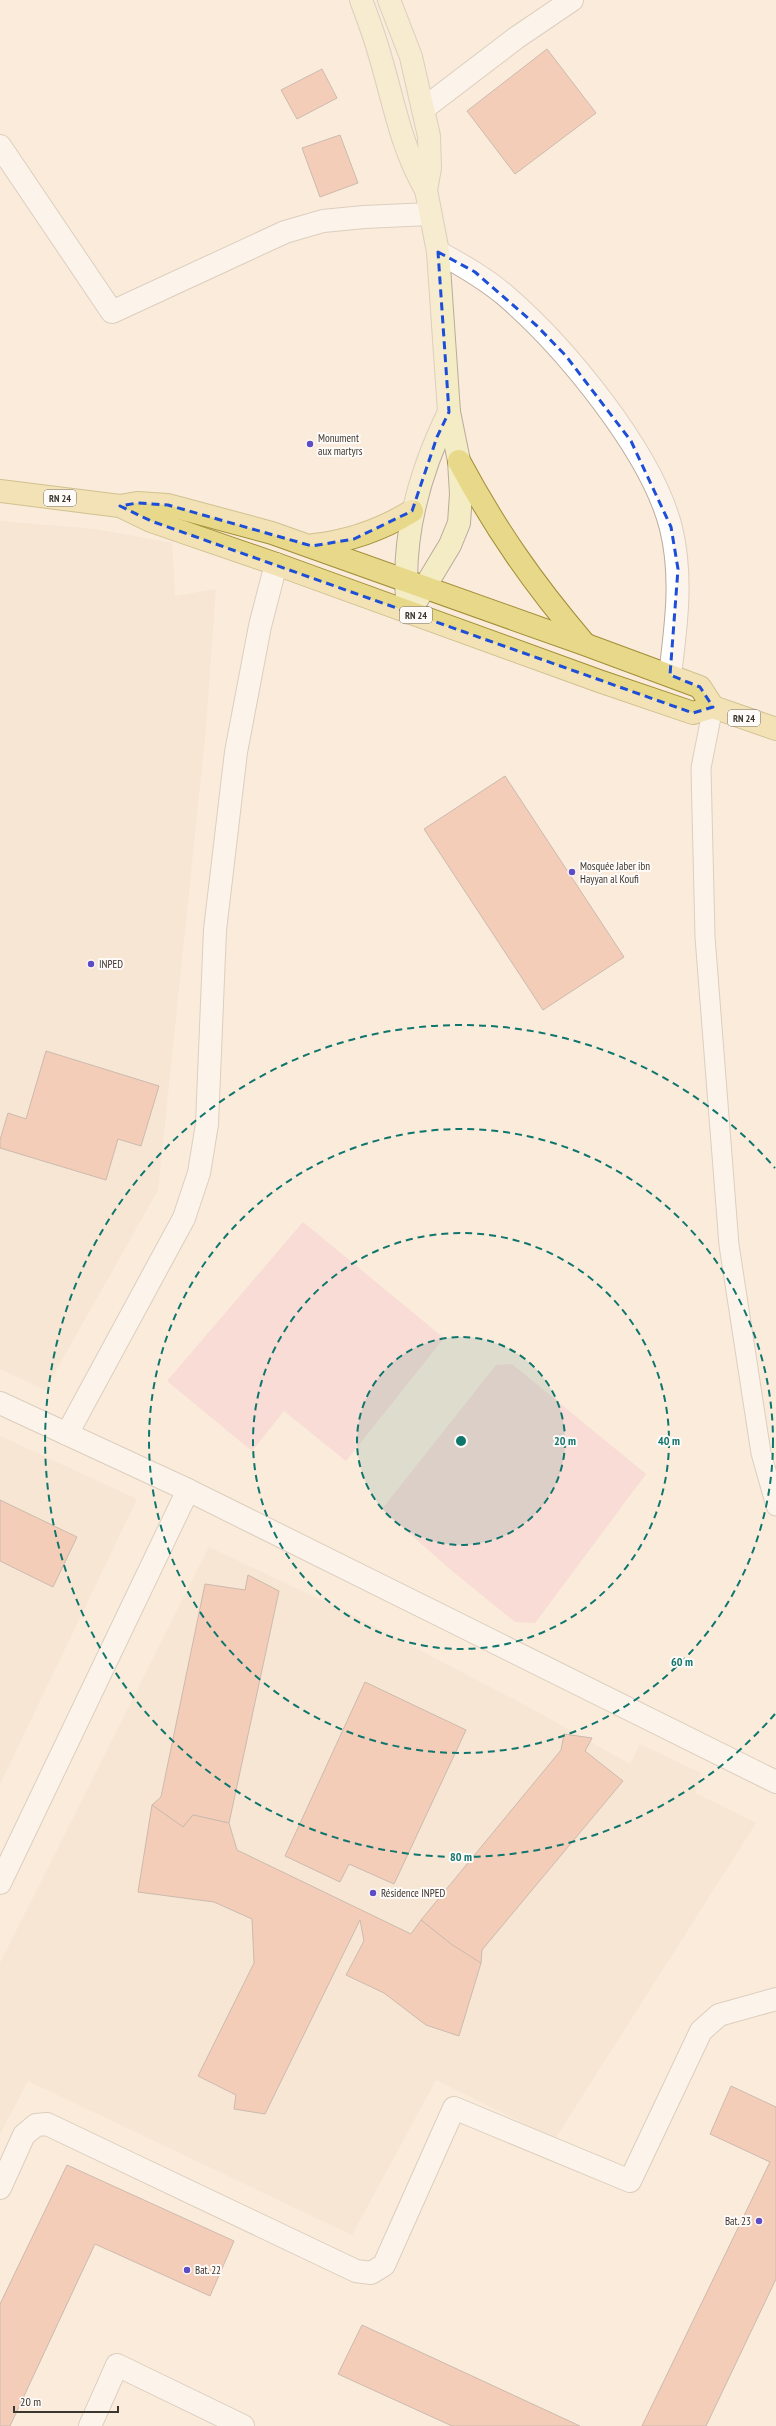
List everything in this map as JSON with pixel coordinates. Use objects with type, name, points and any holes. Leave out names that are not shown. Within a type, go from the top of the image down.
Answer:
[{"type":"main road","points":[[361,0],[378,49],[413,168],[426,190]]},
{"type":"main road","points":[[389,0],[411,57],[431,151],[426,190],[438,252],[449,412],[459,461],[461,494],[459,522],[450,545],[417,583]]},
{"type":"main road","points":[[409,613],[417,583],[412,511],[437,437],[449,412]]},
{"type":"main road","points":[[459,461],[486,510],[515,557],[548,601],[584,644]]},
{"type":"main road","name":"RN 24","points":[[0,491],[120,506],[137,503],[168,505],[236,522],[312,546],[417,583],[670,676],[700,688],[713,707]]},
{"type":"main road","name":"RN 24","points":[[120,506],[151,522],[276,564],[409,613],[693,713],[713,707],[776,729]]},
{"type":"main road","points":[[312,546],[354,539],[394,522],[412,511]]},
{"type":"street","points":[[422,109],[516,38],[572,0]]},
{"type":"street","points":[[0,146],[112,312],[286,232],[323,221],[364,217],[430,214]]},
{"type":"street","points":[[438,252],[475,272],[506,296],[537,326],[566,356],[631,441],[654,485],[671,527],[678,570],[678,605],[670,676]]},
{"type":"street","points":[[66,1434],[184,1218],[199,1172],[207,1124],[215,930],[236,752],[260,626],[276,564]]},
{"type":"street","points":[[0,1403],[188,1490],[776,1782]]},
{"type":"street","points":[[0,1883],[188,1490]]},
{"type":"street","points":[[0,2188],[24,2135],[36,2124],[47,2124],[356,2271],[371,2273],[384,2265],[454,2108],[630,2181],[701,2031],[719,2015],[776,1999]]},
{"type":"street","points":[[90,2426],[117,2365],[243,2426]]},
{"type":"lane","points":[[713,707],[701,768],[706,952],[729,1245],[761,1453],[776,1506]]},
{"type":"highlighted area","points":[[438,252],[475,272],[537,326],[566,356],[631,441],[671,527],[678,569],[670,675],[700,687],[713,707],[693,713],[151,521],[120,506],[137,503],[168,505],[312,546],[354,539],[412,511],[437,437],[449,412]]},
{"type":"shaded area","name":"INPED","points":[[0,521],[96,529],[172,543],[175,596],[216,589],[205,738],[158,1190],[45,1390],[0,1369]]},
{"type":"shaded area","points":[[303,1222],[444,1338],[346,1461],[284,1411],[252,1451],[167,1381]]},
{"type":"shaded area","points":[[512,1364],[646,1474],[535,1623],[515,1622],[451,1570],[382,1509],[496,1365]]},
{"type":"shaded area","points":[[0,1436],[137,1499],[0,1784]]},
{"type":"shaded area","name":"Résidence INPED","points":[[209,1547],[351,1614],[534,1710],[630,1764],[640,1744],[701,1773],[695,1793],[756,1823],[555,2139],[436,2080],[352,2235],[28,2081],[0,2134],[0,1963]]},
{"type":"building","points":[[547,49],[596,113],[515,174],[467,111]]},
{"type":"building","points":[[322,69],[337,98],[297,119],[281,90]]},
{"type":"building","points":[[340,135],[358,183],[320,197],[302,148]]},
{"type":"building","points":[[505,776],[624,957],[543,1010],[424,829]]},
{"type":"building","points":[[46,1051],[159,1086],[141,1146],[118,1139],[106,1180],[0,1148],[0,1140],[8,1113],[26,1119]]},
{"type":"building","points":[[0,1500],[77,1537],[53,1587],[0,1561]]},
{"type":"building","points":[[248,1575],[279,1591],[229,1823],[193,1815],[183,1827],[152,1805],[161,1797],[205,1584],[245,1590]]},
{"type":"building","points":[[365,1682],[466,1730],[394,1884],[349,1864],[340,1882],[285,1856]]},
{"type":"building","points":[[564,1734],[592,1738],[585,1751],[623,1781],[482,1950],[481,1963],[448,1955],[451,1944],[421,1920],[561,1750]]},
{"type":"building","points":[[152,1805],[183,1827],[193,1815],[229,1823],[237,1850],[411,1934],[421,1920],[451,1944],[481,1963],[459,2036],[426,2025],[384,1993],[346,1975],[364,1941],[360,1920],[265,2114],[234,2109],[236,2095],[198,2076],[254,1963],[252,1919],[214,1902],[138,1892]]},
{"type":"building","name":"Bat. 23","points":[[731,2086],[776,2107],[776,2279],[706,2426],[642,2426],[770,2162],[710,2134]]},
{"type":"building","name":"Bat. 22","points":[[67,2165],[234,2241],[210,2296],[95,2244],[10,2426],[0,2426],[0,2304]]},
{"type":"building","points":[[362,2325],[580,2426],[452,2426],[338,2374]]},
{"type":"place","name":"Monument aux martyrs","points":[[310,444]]},
{"type":"place","name":"Mosquée Jaber ibn Hayyan al Koufi","points":[[572,872]]},
{"type":"place","name":"INPED","points":[[91,964]]},
{"type":"place","name":"Résidence INPED","points":[[373,1893]]},
{"type":"place","name":"Bat. 23","points":[[759,2221]]},
{"type":"place","name":"Bat. 22","points":[[187,2270]]}]
